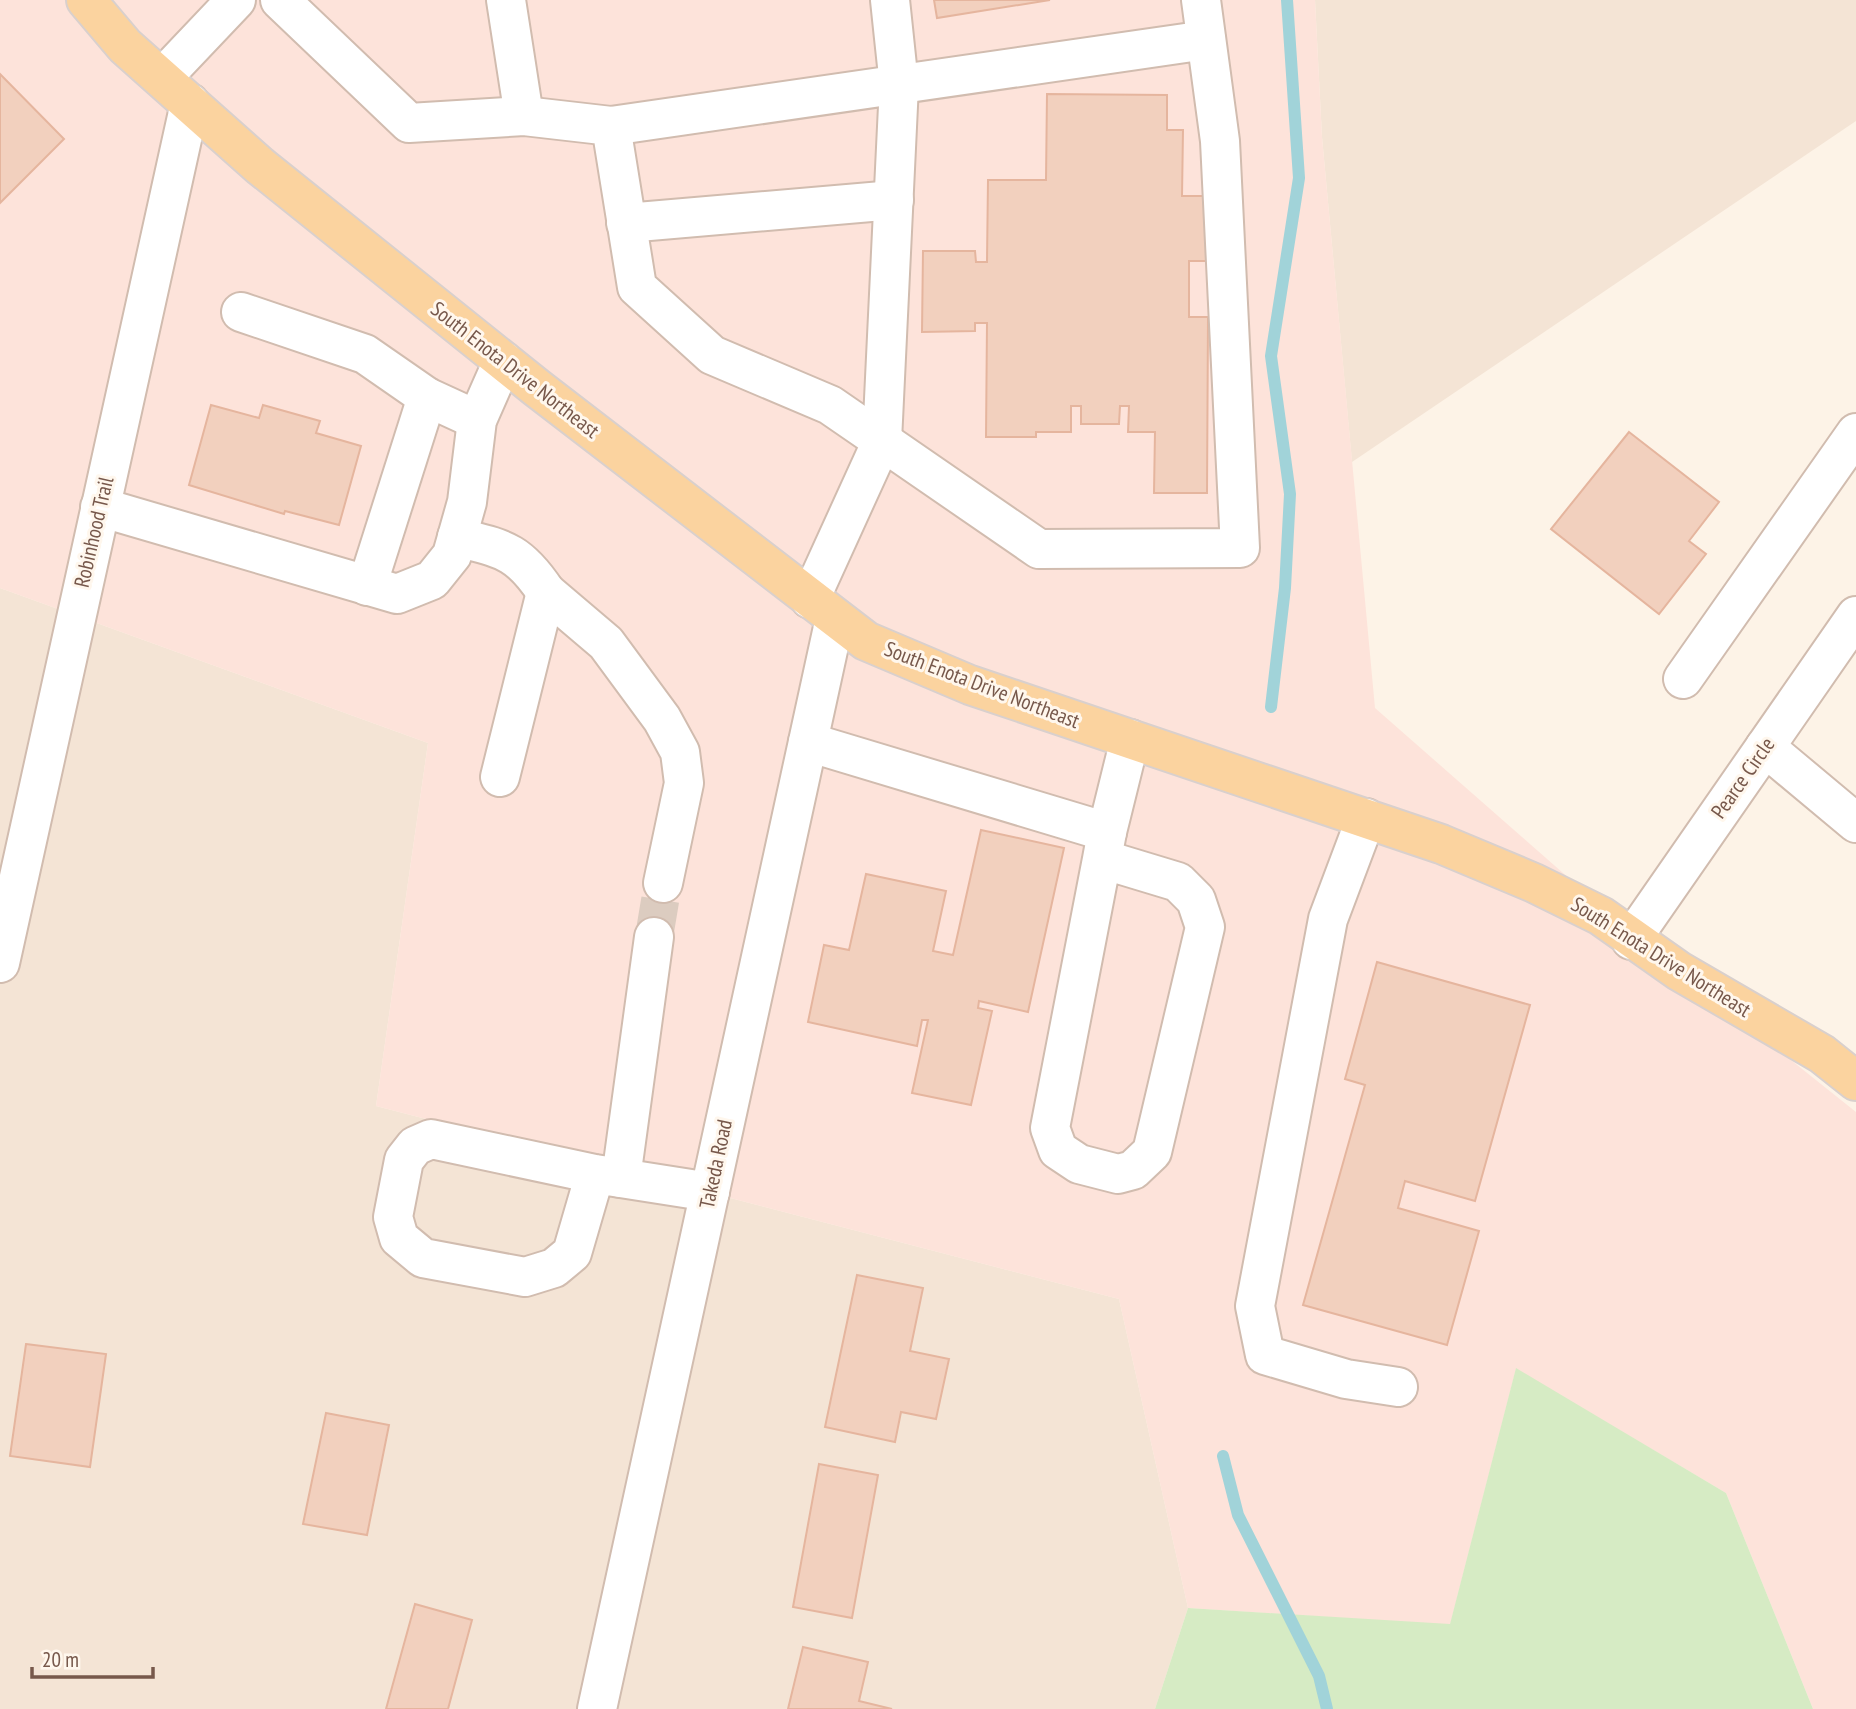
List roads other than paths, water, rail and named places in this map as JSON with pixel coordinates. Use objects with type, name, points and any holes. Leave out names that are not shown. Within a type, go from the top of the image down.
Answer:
[{"type":"main road","name":"South Enota Drive Northeast","points":[[86,0],[125,46],[260,166],[503,360],[866,641],[970,685],[1441,844],[1534,883],[1601,916],[1631,940],[1822,1054],[1856,1082]]},
{"type":"street","points":[[176,90],[236,0]]},
{"type":"street","points":[[280,0],[410,123],[524,116],[611,127],[1206,40]]},
{"type":"street","points":[[506,0],[524,116]]},
{"type":"street","points":[[882,440],[899,85],[890,0]]},
{"type":"street","points":[[611,127],[637,288],[712,355],[830,405],[1039,549],[1240,548],[1220,141],[1201,0]]},
{"type":"street","name":"Robinhood Trail","points":[[0,962],[4,923],[100,507],[176,90]]},
{"type":"street","points":[[626,223],[894,200]]},
{"type":"street","points":[[241,312],[365,354],[428,397],[477,420]]},
{"type":"street","points":[[100,507],[397,594],[432,580],[452,555],[467,502],[477,420],[503,360]]},
{"type":"street","points":[[367,586],[428,397]]},
{"type":"street","points":[[1683,679],[1856,433]]},
{"type":"street","name":"Takeda Road","points":[[597,1709],[808,742],[822,608],[882,440]]},
{"type":"street","points":[[457,537],[503,549],[528,566],[546,592],[606,643],[662,719],[681,752],[684,783],[663,883]]},
{"type":"street","points":[[500,777],[546,592]]},
{"type":"street","name":"Pearce Circle","points":[[1631,940],[1856,616]]},
{"type":"street","points":[[808,742],[1104,846],[1178,882],[1196,900],[1205,927],[1152,1152],[1133,1170],[1118,1174],[1079,1164],[1058,1150],[1049,1128],[1104,846],[1129,739]]},
{"type":"street","points":[[1765,747],[1856,823]]},
{"type":"street","points":[[1366,818],[1328,919],[1255,1306],[1265,1355],[1346,1379],[1398,1387]]},
{"type":"street","points":[[654,937],[608,1176],[572,1253],[554,1268],[525,1277],[423,1258],[399,1238],[393,1217],[404,1160],[415,1146],[431,1139],[608,1176],[710,1192]]},
{"type":"waterway","points":[[1271,707],[1285,588],[1290,494],[1271,356],[1299,178],[1287,0]]},
{"type":"waterway","points":[[1223,1456],[1238,1515],[1319,1676],[1327,1709]]},
{"type":"tunnel","points":[[654,937],[663,883]]}]
